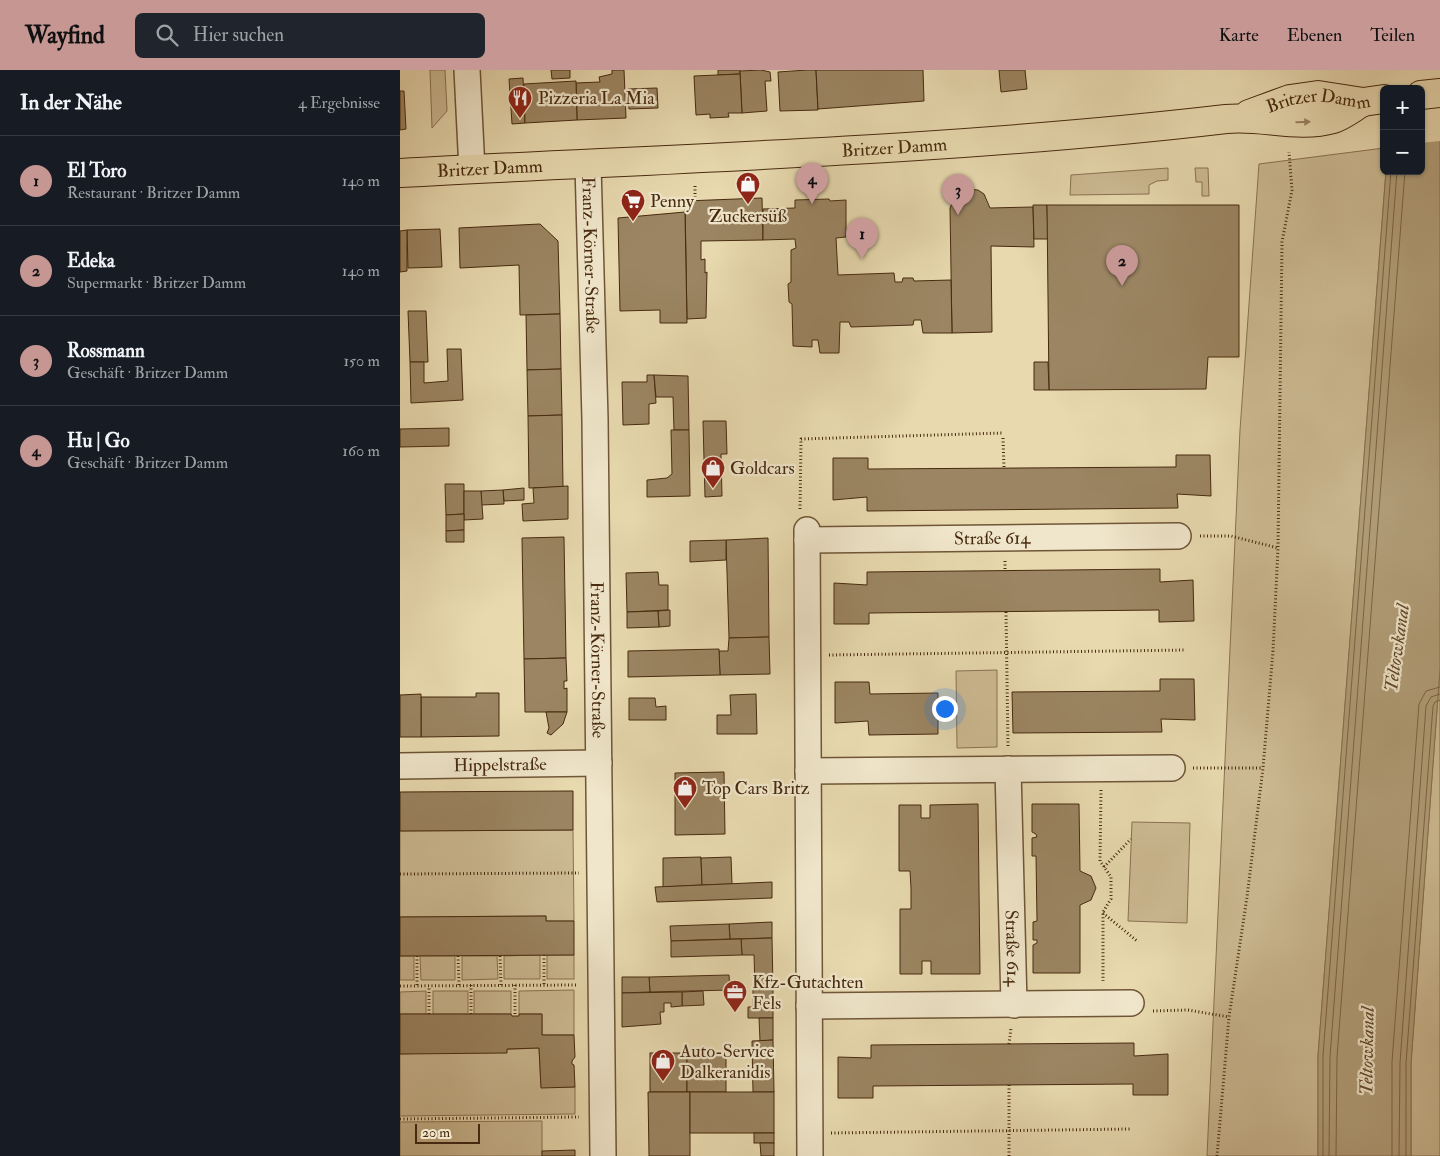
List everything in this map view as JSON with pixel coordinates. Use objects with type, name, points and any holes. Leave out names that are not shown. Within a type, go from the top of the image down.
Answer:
[{"type":"main road","points":[[1425,95],[1440,93]]},
{"type":"main road","name":"Britzer Damm","points":[[400,173],[588,165],[1003,139],[1158,127],[1237,118],[1290,99],[1318,95],[1373,100]]},
{"type":"street","points":[[467,70],[472,170]]},
{"type":"street","name":"Franz-Körner-Straße","points":[[588,165],[593,349],[603,1156]]},
{"type":"street","points":[[807,535],[810,1145]]},
{"type":"street","name":"Straße 614","points":[[807,535],[1178,536]]},
{"type":"street","name":"Hippelstraße","points":[[400,766],[599,764]]},
{"type":"street","points":[[808,771],[1172,768]]},
{"type":"street","name":"Straße 614","points":[[1008,769],[1014,1005]]},
{"type":"street","name":"Straße 614","points":[[809,1006],[1131,1003]]},
{"type":"path","points":[[1217,1156],[1229,1018],[1247,897],[1273,651],[1278,548],[1282,242],[1292,190],[1290,152]]},
{"type":"path","points":[[695,186],[695,197]]},
{"type":"path","points":[[807,535],[800,519],[802,439],[1003,433]]},
{"type":"path","points":[[1003,438],[1004,468]]},
{"type":"path","points":[[1178,536],[1231,536],[1278,548]]},
{"type":"path","points":[[1006,612],[1008,769]]},
{"type":"path","points":[[807,656],[1186,650]]},
{"type":"path","points":[[1172,768],[1262,768]]},
{"type":"path","points":[[1102,769],[1100,861],[1111,877],[1111,899],[1103,912],[1104,1004]]},
{"type":"path","points":[[1104,867],[1131,840]]},
{"type":"path","points":[[400,874],[599,874]]},
{"type":"path","points":[[1103,912],[1137,941]]},
{"type":"path","points":[[544,955],[544,985]]},
{"type":"path","points":[[417,956],[417,986]]},
{"type":"path","points":[[458,956],[458,985]]},
{"type":"path","points":[[500,956],[501,985]]},
{"type":"path","points":[[471,985],[471,1014]]},
{"type":"path","points":[[515,985],[515,1016]]},
{"type":"path","points":[[400,986],[601,985]]},
{"type":"path","points":[[429,1014],[430,986]]},
{"type":"path","points":[[1131,1003],[1141,1011],[1188,1010],[1229,1018]]},
{"type":"path","points":[[1009,1085],[1009,1156]]},
{"type":"path","points":[[400,1119],[602,1117]]},
{"type":"path","points":[[810,1145],[1009,1130],[1130,1129]]},
{"type":"shaded area","points":[[430,70],[445,70],[447,111],[432,128]]},
{"type":"shaded area","points":[[1380,149],[1380,175],[1386,175],[1318,1056],[1318,1156],[1207,1156],[1240,430],[1259,164]]},
{"type":"shaded area","points":[[1168,168],[1168,180],[1157,181],[1149,185],[1149,194],[1070,195],[1071,175]]},
{"type":"shaded area","points":[[1195,168],[1208,168],[1209,196],[1202,196],[1202,182],[1196,182]]},
{"type":"shaded area","points":[[1440,669],[1440,1156],[1411,1156],[1411,1063]]},
{"type":"shaded area","points":[[997,670],[997,747],[957,748],[956,671]]},
{"type":"shaded area","points":[[1132,822],[1190,823],[1187,923],[1128,921]]},
{"type":"shaded area","points":[[573,830],[574,921],[546,921],[546,916],[400,917],[400,831]]},
{"type":"shaded area","points":[[540,955],[540,979],[504,979],[504,956]]},
{"type":"shaded area","points":[[547,955],[574,955],[574,979],[547,979]]},
{"type":"shaded area","points":[[400,956],[414,956],[414,980],[400,980]]},
{"type":"shaded area","points":[[420,956],[455,956],[455,980],[421,980]]},
{"type":"shaded area","points":[[462,956],[497,956],[498,979],[462,980]]},
{"type":"shaded area","points":[[574,990],[574,1035],[542,1035],[542,1014],[519,1014],[519,991]]},
{"type":"shaded area","points":[[426,991],[426,1014],[400,1014],[400,992]]},
{"type":"shaded area","points":[[433,991],[468,991],[468,1014],[433,1014]]},
{"type":"shaded area","points":[[474,991],[511,991],[511,1014],[474,1014]]},
{"type":"shaded area","points":[[539,1048],[541,1087],[575,1087],[575,1114],[400,1116],[400,1054]]},
{"type":"shaded area","points":[[542,1121],[542,1156],[400,1156],[400,1122]]},
{"type":"water","name":"Teltowkanal","points":[[1440,70],[1440,669],[1411,1063],[1411,1156],[1318,1156],[1318,1056],[1386,175],[1425,175],[1425,85]]},
{"type":"pier","points":[[1387,70],[1440,70],[1440,141],[1425,143],[1425,85],[1386,85]]},
{"type":"building","points":[[551,70],[570,70],[570,78],[552,79]]},
{"type":"building","points":[[612,70],[624,70],[626,118],[577,120],[576,83],[600,82],[599,77],[612,74]]},
{"type":"building","points":[[718,70],[740,70],[740,74],[718,75]]},
{"type":"building","points":[[761,70],[770,72],[771,81],[765,81],[767,111],[742,113],[740,71]]},
{"type":"building","points":[[816,70],[818,110],[780,111],[778,72]]},
{"type":"building","points":[[816,70],[923,70],[924,101],[818,109]]},
{"type":"building","points":[[999,70],[1025,70],[1027,89],[1001,92]]},
{"type":"building","points":[[740,74],[742,113],[728,113],[729,117],[710,118],[710,114],[696,115],[694,76]]},
{"type":"building","points":[[523,78],[525,123],[512,124],[509,79]]},
{"type":"building","points":[[576,81],[577,120],[525,123],[524,84]]},
{"type":"building","points":[[657,88],[658,108],[629,109],[628,89]]},
{"type":"building","points":[[400,91],[404,91],[406,129],[400,130]]},
{"type":"building","points":[[967,189],[978,190],[984,194],[990,208],[1033,207],[1034,247],[991,246],[992,332],[952,333],[950,208],[956,194]]},
{"type":"building","points":[[762,198],[763,240],[701,241],[701,260],[705,259],[705,273],[707,272],[706,318],[687,319],[685,201]]},
{"type":"building","points":[[829,199],[830,201],[846,200],[846,237],[836,238],[838,275],[894,273],[895,282],[902,282],[903,278],[913,278],[914,281],[951,280],[952,333],[923,333],[921,320],[914,320],[913,325],[851,327],[849,322],[840,322],[839,353],[820,353],[818,340],[812,340],[812,347],[793,346],[792,304],[789,302],[788,284],[791,282],[791,250],[796,248],[795,239],[763,240],[763,209],[795,208],[795,200]]},
{"type":"building","points":[[1033,205],[1047,205],[1048,239],[1034,239]]},
{"type":"building","points":[[1047,205],[1239,205],[1239,357],[1208,357],[1206,389],[1049,390]]},
{"type":"building","points":[[685,212],[687,323],[660,323],[660,310],[620,311],[618,218]]},
{"type":"building","points":[[540,224],[558,241],[560,314],[520,315],[519,265],[460,268],[459,228]]},
{"type":"building","points":[[440,229],[442,267],[408,268],[407,230]]},
{"type":"building","points":[[407,230],[407,271],[400,272],[400,231]]},
{"type":"building","points":[[408,311],[426,311],[428,362],[410,362]]},
{"type":"building","points":[[560,314],[561,369],[527,370],[526,315]]},
{"type":"building","points":[[447,349],[461,349],[463,400],[411,403],[410,362],[424,362],[424,383],[448,381]]},
{"type":"building","points":[[1034,362],[1048,362],[1049,390],[1034,390]]},
{"type":"building","points":[[561,369],[562,415],[528,416],[527,370]]},
{"type":"building","points":[[647,375],[654,375],[656,403],[649,404],[649,424],[623,425],[622,382],[647,382]]},
{"type":"building","points":[[654,375],[688,376],[689,430],[674,430],[673,397],[656,397]]},
{"type":"building","points":[[562,415],[563,487],[529,488],[528,416]]},
{"type":"building","points":[[703,421],[726,421],[727,454],[721,454],[722,496],[705,497]]},
{"type":"building","points":[[449,428],[449,446],[400,447],[400,429]]},
{"type":"building","points":[[671,430],[689,430],[690,496],[647,497],[647,480],[667,478],[672,474]]},
{"type":"building","points":[[1176,455],[1210,455],[1211,496],[1177,494],[1178,508],[867,511],[867,497],[833,500],[833,458],[868,458],[868,469],[1176,467]]},
{"type":"building","points":[[445,484],[464,484],[464,514],[446,515]]},
{"type":"building","points":[[568,486],[568,519],[523,521],[522,504],[534,503],[533,488]]},
{"type":"building","points":[[524,488],[524,500],[504,501],[503,490]]},
{"type":"building","points":[[503,490],[504,504],[481,505],[481,491]]},
{"type":"building","points":[[464,491],[481,491],[483,519],[464,520]]},
{"type":"building","points":[[464,514],[464,530],[446,531],[446,515]]},
{"type":"building","points":[[464,530],[464,542],[446,542],[446,531]]},
{"type":"building","points":[[564,537],[566,658],[524,659],[522,538]]},
{"type":"building","points":[[768,538],[769,637],[729,638],[726,540]]},
{"type":"building","points":[[726,540],[726,560],[690,562],[690,541]]},
{"type":"building","points":[[1160,569],[1160,582],[1193,580],[1194,621],[1159,622],[1159,610],[869,613],[869,624],[834,624],[834,583],[867,585],[867,572]]},
{"type":"building","points":[[658,572],[659,585],[668,585],[668,610],[627,612],[626,573]]},
{"type":"building","points":[[670,610],[670,626],[659,627],[658,611]]},
{"type":"building","points":[[658,611],[659,627],[627,628],[627,612]]},
{"type":"building","points":[[769,637],[770,674],[720,675],[719,651],[728,651],[729,638]]},
{"type":"building","points":[[719,649],[720,675],[628,677],[628,651]]},
{"type":"building","points":[[566,658],[567,681],[564,681],[564,689],[567,688],[567,712],[525,712],[524,659]]},
{"type":"building","points":[[1160,679],[1194,679],[1195,720],[1161,719],[1162,732],[1013,733],[1012,692],[1160,691]]},
{"type":"building","points":[[835,682],[869,682],[870,694],[938,693],[938,734],[869,735],[868,721],[835,723]]},
{"type":"building","points":[[476,693],[499,693],[499,736],[421,737],[421,697],[476,697]]},
{"type":"building","points":[[421,694],[421,737],[400,737],[400,695]]},
{"type":"building","points":[[756,694],[757,734],[717,734],[717,715],[731,715],[730,695]]},
{"type":"building","points":[[629,698],[655,698],[656,707],[666,706],[666,720],[629,720]]},
{"type":"building","points":[[546,712],[567,712],[563,724],[551,735],[547,733],[549,728]]},
{"type":"building","points":[[724,772],[725,834],[675,835],[675,773]]},
{"type":"building","points":[[573,791],[573,830],[400,831],[400,792]]},
{"type":"building","points":[[978,804],[980,974],[931,974],[931,961],[922,961],[922,974],[900,974],[900,909],[911,909],[911,888],[910,871],[899,871],[899,805],[921,805],[921,818],[930,818],[930,805]]},
{"type":"building","points":[[1032,804],[1079,804],[1080,871],[1091,876],[1096,888],[1091,900],[1080,905],[1080,973],[1033,973],[1033,945],[1037,943],[1037,940],[1033,940],[1033,922],[1037,921],[1036,856],[1032,856],[1032,838],[1037,837],[1032,832]]},
{"type":"building","points":[[701,857],[702,885],[663,887],[663,858]]},
{"type":"building","points":[[731,857],[732,884],[702,885],[701,858]]},
{"type":"building","points":[[772,882],[772,898],[657,902],[655,887]]},
{"type":"building","points":[[546,916],[546,921],[574,921],[574,955],[400,956],[400,917]]},
{"type":"building","points":[[772,922],[772,938],[730,939],[729,924]]},
{"type":"building","points":[[729,924],[730,939],[671,941],[670,926]]},
{"type":"building","points":[[772,938],[773,989],[755,989],[754,955],[742,955],[741,939]]},
{"type":"building","points":[[741,939],[742,955],[671,957],[671,941]]},
{"type":"building","points":[[729,975],[730,990],[650,992],[649,977]]},
{"type":"building","points":[[622,977],[649,977],[650,992],[622,993]]},
{"type":"building","points":[[753,989],[773,989],[773,1018],[748,1018],[748,1007],[753,1007]]},
{"type":"building","points":[[703,991],[704,1005],[682,1006],[682,992]]},
{"type":"building","points":[[682,992],[682,1006],[671,1007],[671,1003],[664,1003],[664,1012],[660,1012],[661,1024],[622,1027],[622,993]]},
{"type":"building","points":[[400,1014],[511,1014],[512,1016],[519,1016],[519,1014],[542,1014],[542,1035],[574,1035],[575,1057],[572,1064],[574,1065],[575,1087],[541,1088],[539,1048],[507,1049],[507,1053],[400,1054]]},
{"type":"building","points":[[759,1018],[773,1018],[773,1040],[760,1041]]},
{"type":"building","points":[[773,1040],[774,1092],[753,1092],[752,1041]]},
{"type":"building","points":[[1134,1043],[1134,1056],[1168,1054],[1168,1095],[1133,1095],[1133,1084],[873,1086],[873,1098],[838,1098],[838,1057],[871,1058],[871,1045]]},
{"type":"building","points":[[650,1053],[687,1053],[687,1092],[650,1092]]},
{"type":"building","points":[[687,1053],[726,1053],[726,1092],[687,1092]]},
{"type":"building","points":[[648,1092],[690,1092],[690,1156],[649,1156]]},
{"type":"building","points":[[690,1092],[774,1092],[774,1133],[690,1133]]},
{"type":"building","points":[[754,1133],[774,1133],[774,1143],[754,1143]]},
{"type":"building","points":[[760,1143],[774,1143],[774,1156],[761,1156]]},
{"type":"building","points":[[575,1150],[575,1156],[542,1156],[542,1151]]},
{"type":"place","name":"Pizzeria La Mia","points":[[520,119]]},
{"type":"place","name":"Hu | Go","points":[[812,204]]},
{"type":"place","name":"Zuckersüß","points":[[748,205]]},
{"type":"place","name":"Rossmann","points":[[958,215]]},
{"type":"place","name":"Penny","points":[[633,222]]},
{"type":"place","name":"El Toro","points":[[862,259]]},
{"type":"place","name":"Edeka","points":[[1122,286]]},
{"type":"place","name":"Goldcars","points":[[713,489]]},
{"type":"place","name":"Top Cars Britz","points":[[685,809]]},
{"type":"place","name":"Kfz-Gutachten Fels","points":[[735,1013]]},
{"type":"place","name":"Auto-Service Dalkeranidis","points":[[663,1082]]}]
